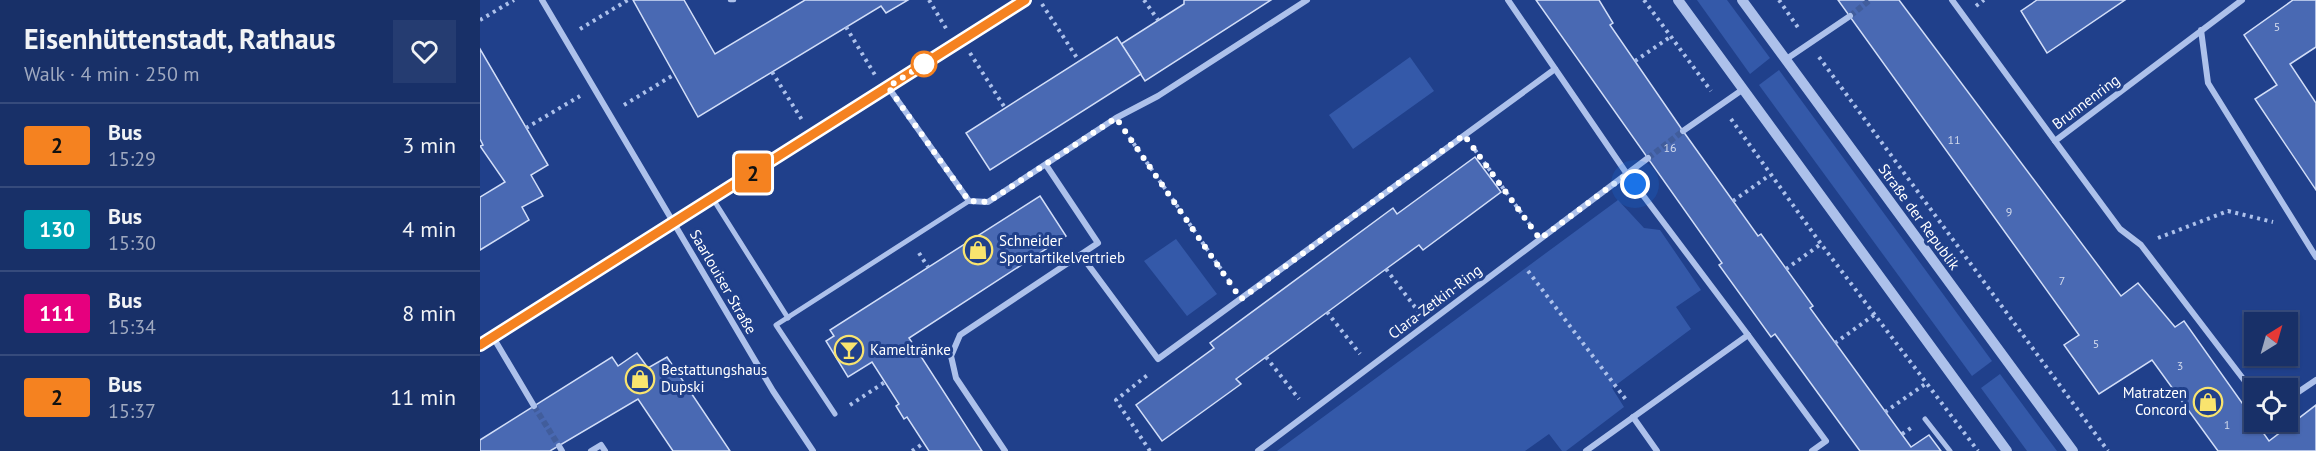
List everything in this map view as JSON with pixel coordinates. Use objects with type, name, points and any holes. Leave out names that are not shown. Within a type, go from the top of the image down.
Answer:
[{"type":"street","name":"Saarlouiser Straße","points":[[542,0],[773,391],[813,451]]},
{"type":"street","points":[[480,345],[675,224],[1025,0]]},
{"type":"street","points":[[834,414],[776,325],[969,201],[988,202],[1116,118],[1158,96],[1307,0]]},
{"type":"street","points":[[1508,0],[1627,174],[1826,441],[1812,451]]},
{"type":"street","points":[[1678,0],[2007,451]]},
{"type":"street","name":"Straße der Republik","points":[[1742,0],[2073,451]]},
{"type":"street","name":"Brunnenring","points":[[1952,0],[2055,141],[2242,0]]},
{"type":"street","points":[[1785,60],[1850,16]]},
{"type":"street","points":[[2201,30],[2208,83],[2316,257]]},
{"type":"street","points":[[1081,255],[1158,359],[1555,69]]},
{"type":"street","points":[[886,88],[969,201]]},
{"type":"street","points":[[1683,131],[1742,90]]},
{"type":"street","points":[[2055,141],[2120,229],[2141,245],[2244,380]]},
{"type":"street","name":"Clara-Zetkin-Ring","points":[[1258,451],[1308,411],[1648,158]]},
{"type":"street","points":[[1005,451],[956,378],[951,356],[960,335],[1098,243],[1046,165]]},
{"type":"street","points":[[713,199],[788,318]]},
{"type":"street","points":[[1586,451],[1748,335]]},
{"type":"street","points":[[493,337],[534,406]]},
{"type":"street","points":[[2298,392],[2316,380]]},
{"type":"street","points":[[1635,415],[1657,451]]},
{"type":"street","points":[[1925,418],[1950,451]]},
{"type":"street","points":[[591,451],[601,445],[605,451]]},
{"type":"path","points":[[480,20],[514,0]]},
{"type":"path","points":[[564,38],[628,0]]},
{"type":"path","points":[[929,0],[956,44]]},
{"type":"path","points":[[1039,0],[1079,61]]},
{"type":"path","points":[[1144,0],[1158,20]]},
{"type":"path","points":[[1644,0],[1821,244],[1928,382],[1978,451]]},
{"type":"path","points":[[1779,0],[2108,451]]},
{"type":"path","points":[[846,27],[886,88]]},
{"type":"path","points":[[1635,61],[1670,37]]},
{"type":"path","points":[[962,40],[1005,108]]},
{"type":"path","points":[[772,72],[812,136]]},
{"type":"path","points":[[609,113],[675,74]]},
{"type":"path","points":[[526,128],[594,88]]},
{"type":"path","points":[[1116,118],[1241,299]]},
{"type":"path","points":[[1464,135],[1540,239]]},
{"type":"path","points":[[1733,201],[1770,175]]},
{"type":"path","points":[[2141,245],[2228,211],[2296,228]]},
{"type":"path","points":[[1786,269],[1821,244]]},
{"type":"path","points":[[1517,256],[1635,415]]},
{"type":"path","points":[[1386,269],[1427,323]]},
{"type":"path","points":[[1327,312],[1369,366]]},
{"type":"path","points":[[1835,343],[1874,315]]},
{"type":"path","points":[[1266,357],[1308,411]]},
{"type":"path","points":[[1150,451],[1116,400],[1150,373],[1158,359]]},
{"type":"path","points":[[1885,412],[1928,382]]},
{"type":"path","points":[[912,451],[924,443]]},
{"type":"shaded area","points":[[1697,0],[1727,0],[1770,58],[1750,74]]},
{"type":"shaded area","points":[[1410,57],[1434,91],[1353,149],[1329,115]]},
{"type":"shaded area","points":[[1779,70],[1992,361],[1972,376],[1759,85]]},
{"type":"shaded area","points":[[1618,200],[1644,228],[1660,230],[1701,290],[1676,307],[1691,329],[1612,388],[1624,407],[1566,451],[1562,451],[1549,434],[1525,451],[1277,451]]},
{"type":"shaded area","points":[[1176,239],[1217,294],[1187,316],[1144,261]]},
{"type":"shaded area","points":[[2000,374],[2057,451],[2027,451],[1981,388]]},
{"type":"building","points":[[633,0],[684,0],[715,54],[805,0],[908,0],[886,13],[881,6],[698,117]]},
{"type":"building","points":[[1184,0],[1271,0],[1145,81],[1121,44],[1184,4]]},
{"type":"building","points":[[1536,0],[1599,0],[1613,23],[1610,25],[1683,131],[1758,236],[1761,234],[1813,306],[1810,308],[1911,447],[1929,435],[1941,451],[1860,451],[1775,334],[1771,337],[1719,265],[1722,263]]},
{"type":"building","points":[[1838,0],[1899,0],[2121,296],[2138,283],[2175,327],[2184,321],[2244,406],[2244,432],[2263,432],[2269,441],[2281,432],[2298,432],[2298,419],[2316,405],[2316,451],[2218,451],[2152,360],[2099,394],[2064,345],[2079,335]]},
{"type":"building","points":[[2037,0],[2125,0],[2047,53],[2021,11]]},
{"type":"building","points":[[2293,0],[2316,0],[2316,47],[2290,64],[2316,103],[2316,190],[2255,99],[2277,85],[2244,35]]},
{"type":"building","points":[[1117,37],[1141,74],[990,170],[966,133]]},
{"type":"building","points":[[480,49],[548,165],[531,175],[543,196],[522,207],[529,220],[480,250],[480,197],[505,182],[480,146],[483,145],[480,139]]},
{"type":"building","points":[[1475,157],[1501,192],[1423,250],[1419,245],[1236,379],[1241,384],[1162,441],[1136,405],[1214,348],[1210,343],[1393,208],[1397,214]]},
{"type":"building","points":[[1040,196],[1066,236],[909,338],[982,451],[929,451],[907,417],[904,419],[896,406],[899,404],[872,362],[848,377],[826,341],[834,336],[830,330]]},
{"type":"building","points":[[637,353],[648,368],[667,357],[730,451],[673,451],[638,399],[550,451],[480,451],[480,440],[612,357],[618,366]]},
{"type":"tunnel","points":[[1850,16],[1870,0]]},
{"type":"tunnel","points":[[1648,158],[1683,131]]},
{"type":"tunnel","points":[[534,406],[559,446]]},
{"type":"bus line","name":"2","points":[[480,345],[675,224],[1025,0]]},
{"type":"place","name":"Schneider Sportartikelvertrieb","points":[[978,250]]},
{"type":"place","name":"Kameltränke","points":[[849,350]]},
{"type":"place","name":"Bestattungshaus Dupski","points":[[640,379]]},
{"type":"place","name":"Matratzen Concord","points":[[2208,402]]},
{"type":"route","points":[[924,64],[927,62],[888,87],[969,201],[988,202],[1116,118],[1241,299],[1464,135],[1540,239],[1627,174],[1635,184]]}]
